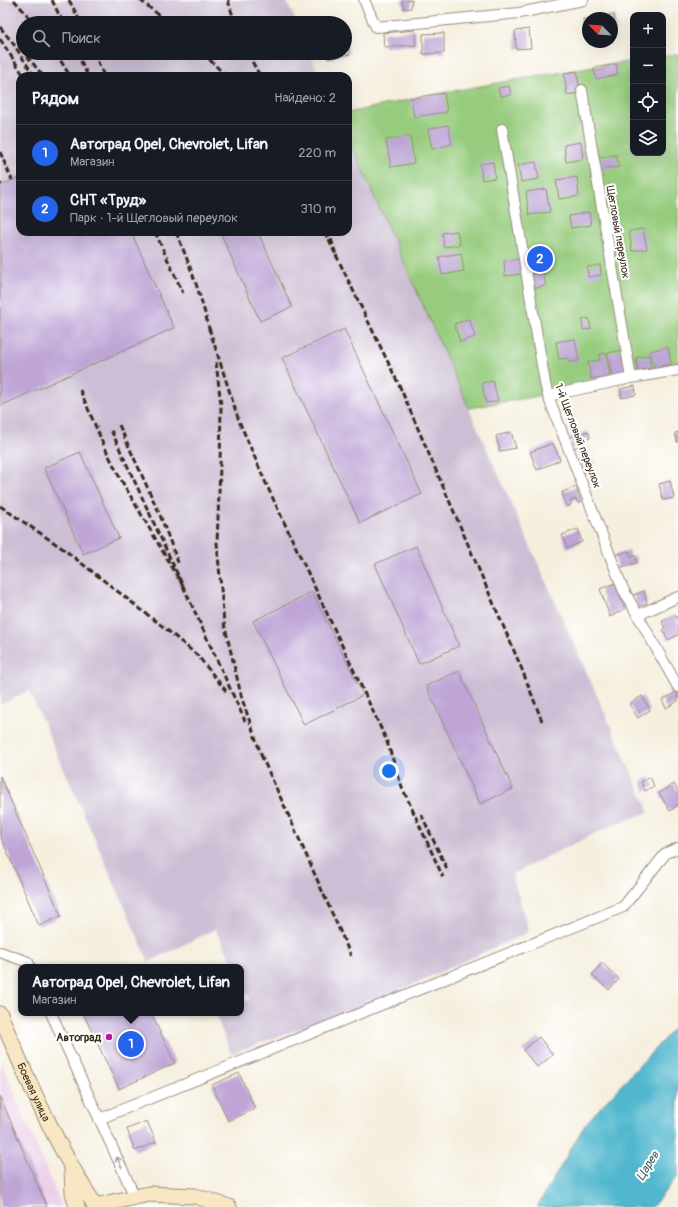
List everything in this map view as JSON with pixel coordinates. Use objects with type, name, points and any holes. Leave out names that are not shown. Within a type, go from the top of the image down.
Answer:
[{"type":"main road","name":"Боевая улица","points":[[0,1014],[21,1066],[72,1168],[96,1207]]},
{"type":"main road","points":[[72,1168],[73,1193],[77,1207]]},
{"type":"main road","points":[[96,1207],[149,1194],[195,1196],[229,1207]]},
{"type":"street","points":[[364,0],[376,27],[519,13],[583,0]]},
{"type":"street","name":"Щегловый переулок","points":[[582,90],[631,378]]},
{"type":"street","name":"1-й Щегловый переулок","points":[[502,129],[548,396],[624,589],[678,687]]},
{"type":"street","points":[[548,396],[631,378],[678,370]]},
{"type":"street","points":[[638,615],[678,597]]},
{"type":"street","points":[[100,1120],[623,907],[666,853],[678,848]]},
{"type":"street","points":[[0,952],[28,962],[29,964]]},
{"type":"street","points":[[52,1016],[135,1198]]},
{"type":"shaded area","points":[[0,0],[286,0],[294,16],[16,16],[16,60],[313,60],[318,72],[16,72],[16,236],[352,236],[352,147],[649,812],[606,828],[512,874],[529,932],[376,1001],[231,1054],[216,1016],[244,1016],[244,1002],[250,999],[244,986],[244,964],[233,964],[215,929],[149,962],[29,690],[0,705]]},
{"type":"shaded area","points":[[0,1059],[62,1207],[0,1207]]},
{"type":"green space","points":[[678,54],[678,365],[544,395],[469,408],[352,147],[352,112],[525,78],[630,61],[630,156],[666,156],[666,56]]},
{"type":"water","name":"Царев","points":[[678,1024],[678,1176],[652,1207],[537,1207],[586,1123]]},
{"type":"building","points":[[402,0],[412,0],[411,8],[404,9]]},
{"type":"building","points":[[529,29],[531,48],[516,49],[515,31]]},
{"type":"building","points":[[415,30],[416,45],[384,47],[383,33]]},
{"type":"building","points":[[444,33],[444,53],[423,54],[423,34]]},
{"type":"building","points":[[617,64],[617,75],[596,79],[594,68]]},
{"type":"building","points":[[577,71],[580,93],[567,95],[564,73]]},
{"type":"building","points":[[509,86],[511,95],[500,96],[498,88]]},
{"type":"building","points":[[444,93],[447,112],[414,117],[411,98]]},
{"type":"building","points":[[448,125],[452,144],[432,149],[428,129]]},
{"type":"building","points":[[410,136],[414,163],[391,167],[386,140]]},
{"type":"building","points":[[581,142],[583,159],[566,162],[564,145]]},
{"type":"building","points":[[616,155],[619,167],[600,169],[598,158]]},
{"type":"building","points":[[493,162],[495,178],[482,180],[480,164]]},
{"type":"building","points":[[536,162],[539,179],[521,182],[518,165]]},
{"type":"building","points":[[577,177],[579,196],[559,199],[556,180]]},
{"type":"building","points":[[16,179],[16,236],[133,236],[174,328],[0,406],[0,186]]},
{"type":"building","points":[[546,189],[550,212],[529,215],[526,192]]},
{"type":"building","points":[[589,212],[591,225],[571,228],[569,216]]},
{"type":"building","points":[[643,229],[647,249],[632,251],[629,231]]},
{"type":"building","points":[[457,231],[460,245],[444,247],[442,233]]},
{"type":"building","points":[[222,236],[260,236],[292,307],[260,321]]},
{"type":"building","points":[[461,253],[464,271],[442,275],[439,257]]},
{"type":"building","points":[[521,259],[522,274],[505,276],[504,261]]},
{"type":"building","points":[[600,265],[601,275],[588,277],[587,267]]},
{"type":"building","points":[[542,267],[546,286],[534,288],[531,269]]},
{"type":"building","points":[[589,318],[591,329],[583,330],[582,320]]},
{"type":"building","points":[[469,319],[475,337],[460,342],[454,324]]},
{"type":"building","points":[[344,329],[422,494],[360,523],[282,358]]},
{"type":"building","points":[[575,339],[579,361],[569,362],[569,358],[559,359],[556,342]]},
{"type":"building","points":[[668,347],[671,364],[654,367],[650,351]]},
{"type":"building","points":[[623,350],[627,374],[612,377],[608,353]]},
{"type":"building","points":[[606,353],[610,375],[591,379],[588,362],[600,360],[599,355]]},
{"type":"building","points":[[649,355],[651,368],[638,371],[636,358]]},
{"type":"building","points":[[493,381],[498,401],[486,403],[482,383]]},
{"type":"building","points":[[635,386],[636,395],[622,398],[620,389]]},
{"type":"building","points":[[588,431],[590,438],[582,441],[584,445],[573,448],[570,437]]},
{"type":"building","points":[[511,432],[516,448],[500,451],[496,436]]},
{"type":"building","points":[[678,432],[678,442],[677,442],[675,433]]},
{"type":"building","points":[[553,443],[560,460],[537,470],[530,452]]},
{"type":"building","points":[[80,452],[119,538],[83,554],[44,468]]},
{"type":"building","points":[[589,454],[592,464],[581,468],[578,458]]},
{"type":"building","points":[[670,481],[674,498],[663,500],[659,484]]},
{"type":"building","points":[[576,487],[581,502],[578,503],[576,499],[571,501],[571,505],[568,506],[566,505],[562,492]]},
{"type":"building","points":[[578,529],[582,542],[567,548],[562,535]]},
{"type":"building","points":[[416,546],[459,646],[419,664],[375,564]]},
{"type":"building","points":[[629,551],[631,558],[635,555],[637,563],[618,568],[614,555]]},
{"type":"building","points":[[615,583],[625,609],[610,617],[600,589]]},
{"type":"building","points":[[644,591],[647,603],[637,607],[633,595]]},
{"type":"building","points":[[312,592],[363,695],[304,725],[253,621]]},
{"type":"building","points":[[675,615],[678,620],[678,635],[668,640],[663,630],[665,629],[662,621]]},
{"type":"building","points":[[459,671],[513,789],[480,804],[426,686]]},
{"type":"building","points":[[676,692],[678,701],[666,708],[662,700]]},
{"type":"building","points":[[642,696],[650,710],[638,718],[629,704]]},
{"type":"building","points":[[0,776],[61,916],[39,926],[0,835]]},
{"type":"building","points":[[650,777],[654,786],[645,791],[641,782]]},
{"type":"building","points":[[674,784],[678,791],[678,805],[670,811],[659,793]]},
{"type":"building","points":[[602,963],[619,979],[609,990],[592,975]]},
{"type":"building","points":[[84,1016],[152,1016],[175,1063],[119,1089]]},
{"type":"building","points":[[539,1037],[553,1055],[537,1067],[523,1050]]},
{"type":"building","points":[[239,1073],[255,1109],[228,1121],[212,1085]]},
{"type":"building","points":[[0,1096],[47,1207],[0,1207]]},
{"type":"building","points":[[147,1121],[156,1142],[135,1151],[127,1129]]},
{"type":"railway","points":[[14,0],[28,16]]},
{"type":"railway","points":[[52,0],[60,16]]},
{"type":"railway","points":[[69,0],[77,16]]},
{"type":"railway","points":[[140,0],[160,16]]},
{"type":"railway","points":[[228,0],[233,16]]},
{"type":"railway","points":[[0,27],[16,48]]},
{"type":"railway","points":[[0,39],[21,72]]},
{"type":"railway","points":[[24,60],[31,72]]},
{"type":"railway","points":[[30,60],[40,72]]},
{"type":"railway","points":[[60,60],[68,72]]},
{"type":"railway","points":[[80,60],[86,72]]},
{"type":"railway","points":[[97,60],[102,72]]},
{"type":"railway","points":[[210,60],[222,72]]},
{"type":"railway","points":[[251,60],[258,72]]},
{"type":"railway","points":[[0,152],[12,180]]},
{"type":"railway","points":[[157,236],[183,293]]},
{"type":"railway","points":[[178,236],[195,282],[210,333]]},
{"type":"railway","points":[[327,236],[336,255],[330,236]]},
{"type":"railway","points":[[336,255],[400,387],[521,667],[542,721]]},
{"type":"railway","points":[[209,328],[239,421],[268,488],[386,739],[402,787],[443,877]]},
{"type":"railway","points":[[216,362],[221,405],[217,543],[224,623],[242,699],[263,760]]},
{"type":"railway","points":[[80,390],[105,448],[120,478],[183,586],[110,428]]},
{"type":"railway","points":[[119,425],[160,515],[179,565]]},
{"type":"railway","points":[[0,506],[62,548],[166,629],[198,656],[226,691]]},
{"type":"railway","points":[[183,586],[245,721]]},
{"type":"railway","points":[[261,755],[351,956]]},
{"type":"railway","points":[[421,814],[448,871]]},
{"type":"place","name":"СНТ «Труд»","points":[[540,259]]},
{"type":"place","name":"Автоград","points":[[109,1037]]},
{"type":"place","name":"Автоград Opel, Chevrolet, Lifan","points":[[131,1044]]}]
